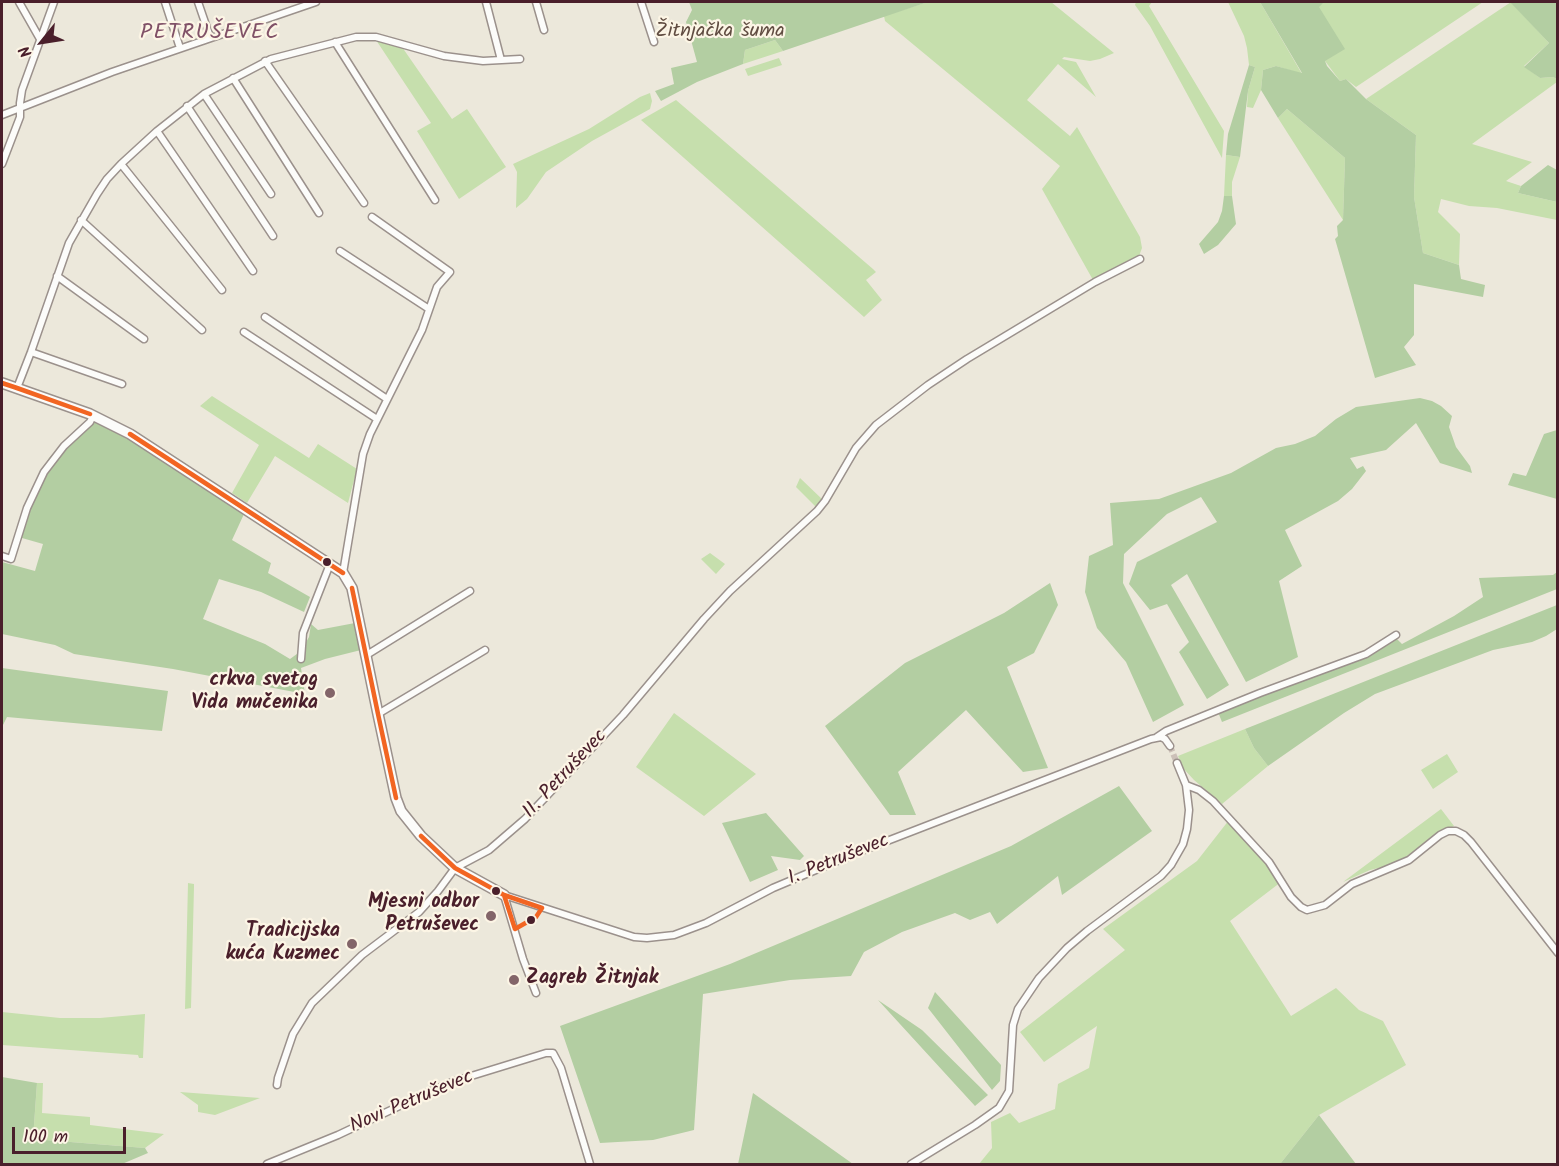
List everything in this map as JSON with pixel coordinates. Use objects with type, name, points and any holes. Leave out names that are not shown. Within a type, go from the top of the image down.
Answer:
[{"type":"street","points":[[19,2],[40,39]]},
{"type":"street","points":[[2,164],[21,117],[22,90],[54,2]]},
{"type":"street","points":[[165,2],[180,48]]},
{"type":"street","points":[[198,2],[210,37]]},
{"type":"street","points":[[2,115],[112,72],[316,2]]},
{"type":"street","points":[[486,2],[501,60]]},
{"type":"street","points":[[536,2],[544,30]]},
{"type":"street","points":[[641,2],[654,42]]},
{"type":"street","points":[[17,388],[69,243],[107,179],[157,131],[204,94],[265,61],[356,37],[376,37],[444,56],[483,61],[520,59]]},
{"type":"street","points":[[335,42],[435,200]]},
{"type":"street","points":[[265,61],[364,203]]},
{"type":"street","points":[[233,78],[319,213]]},
{"type":"street","points":[[204,94],[271,194]]},
{"type":"street","points":[[187,106],[273,236]]},
{"type":"street","points":[[157,131],[253,272]]},
{"type":"street","points":[[121,164],[222,290]]},
{"type":"street","points":[[2,383],[93,416],[130,434],[343,573],[363,454],[377,419],[422,330],[437,287],[450,272],[372,217]]},
{"type":"street","points":[[81,220],[202,330]]},
{"type":"street","points":[[340,251],[429,309]]},
{"type":"street","name":"II. Petruševec","points":[[455,868],[489,850],[525,819],[623,715],[730,591],[817,511],[856,448],[876,425],[966,358],[1087,287],[1140,259]]},
{"type":"street","points":[[57,276],[144,339]]},
{"type":"street","points":[[265,316],[387,399]]},
{"type":"street","points":[[244,332],[377,419]]},
{"type":"street","points":[[31,352],[122,384]]},
{"type":"street","points":[[2,556],[11,559],[27,508],[44,472],[64,446],[90,422],[93,416]]},
{"type":"street","points":[[301,659],[303,633],[330,564]]},
{"type":"street","name":"I. Petruševec","points":[[343,573],[352,588],[396,798],[401,811],[421,837],[455,868],[504,895],[634,937],[647,938],[674,935],[706,923],[773,888],[856,853],[1156,737],[1260,693],[1366,654],[1396,635]]},
{"type":"street","points":[[365,656],[470,591]]},
{"type":"street","points":[[378,714],[485,650]]},
{"type":"street","points":[[1156,737],[1165,739],[1170,746]]},
{"type":"street","points":[[911,1164],[999,1108],[1009,1091],[1013,1025],[1017,1009],[1039,978],[1067,948],[1161,876],[1171,865],[1187,829],[1189,810],[1185,784],[1177,763]]},
{"type":"street","points":[[1185,784],[1199,790],[1213,801],[1269,862],[1300,908],[1307,910],[1325,905],[1352,884],[1409,860],[1432,840],[1448,831],[1456,831],[1472,842],[1557,953]]},
{"type":"street","points":[[277,1085],[288,1046],[312,1003],[362,955],[419,912],[455,868]]},
{"type":"street","points":[[504,895],[523,959],[536,993]]},
{"type":"street","name":"Novi Petruševec","points":[[267,1164],[275,1163],[455,1081],[546,1053],[553,1053],[561,1068],[590,1164]]},
{"type":"green space","name":"Žitnjačka šuma","points":[[689,2],[928,2],[783,51],[775,40],[745,50],[743,64],[697,82],[661,101],[655,91],[674,84],[671,68],[697,62],[686,22],[692,10]]},
{"type":"green space","points":[[928,2],[1051,2],[1114,53],[1090,61],[1064,57],[1062,59],[1076,62],[1096,97],[1058,64],[1027,100],[1070,136],[1077,127],[1140,237],[1142,248],[1139,256],[1093,280],[1042,189],[1060,166],[885,21],[884,16]]},
{"type":"green space","points":[[1136,2],[1152,2],[1149,6],[1224,131],[1222,158],[1150,26],[1135,5]]},
{"type":"green space","points":[[1228,2],[1260,2],[1302,74],[1276,66],[1263,70],[1261,90],[1253,108],[1247,107],[1248,91],[1255,67],[1249,65],[1244,36]]},
{"type":"green space","points":[[1260,2],[1324,2],[1319,7],[1345,49],[1325,61],[1327,66],[1340,81],[1346,79],[1366,99],[1416,135],[1414,197],[1423,253],[1459,265],[1461,279],[1485,285],[1483,297],[1414,284],[1414,335],[1404,347],[1416,365],[1375,378],[1335,239],[1338,236],[1337,226],[1343,220],[1345,158],[1287,109],[1278,118],[1261,90],[1263,70],[1276,66],[1302,73]]},
{"type":"green space","points":[[1324,2],[1483,2],[1356,87],[1346,79],[1340,81],[1325,61],[1318,6]]},
{"type":"green space","points":[[1510,2],[1557,2],[1557,79],[1540,78],[1524,67],[1549,43]]},
{"type":"green space","points":[[1511,2],[1549,43],[1524,66],[1540,78],[1553,77],[1557,79],[1557,82],[1472,144],[1532,162],[1506,181],[1521,186],[1518,193],[1557,202],[1557,220],[1497,208],[1469,206],[1441,199],[1438,212],[1460,234],[1459,265],[1423,253],[1414,197],[1416,135],[1366,99]]},
{"type":"green space","points":[[376,40],[402,47],[452,119],[467,109],[506,167],[459,199],[417,131],[431,123]]},
{"type":"green space","points":[[775,40],[783,51],[743,64],[745,50]]},
{"type":"green space","points":[[779,58],[782,65],[748,76],[745,69]]},
{"type":"green space","points":[[1249,65],[1255,67],[1248,91],[1240,157],[1226,155],[1228,134]]},
{"type":"green space","points":[[650,93],[652,101],[650,109],[592,141],[546,172],[527,199],[516,208],[517,172],[513,164],[589,129]]},
{"type":"green space","points":[[676,100],[873,269],[876,272],[866,280],[882,300],[864,317],[641,120]]},
{"type":"green space","points":[[1287,109],[1345,158],[1343,220],[1278,118]]},
{"type":"green space","points":[[1226,155],[1240,157],[1232,182],[1232,196],[1224,196]]},
{"type":"green space","points":[[1548,165],[1557,170],[1557,202],[1518,193],[1521,186]]},
{"type":"green space","points":[[1224,196],[1232,196],[1236,224],[1218,245],[1204,254],[1199,244],[1218,222]]},
{"type":"green space","points":[[212,396],[309,458],[318,444],[357,469],[348,503],[275,456],[247,503],[232,493],[259,445],[200,406]]},
{"type":"green space","points":[[1420,398],[1441,406],[1452,416],[1449,427],[1456,447],[1470,466],[1472,473],[1440,463],[1416,423],[1386,450],[1350,458],[1357,469],[1363,466],[1366,471],[1352,489],[1338,501],[1285,530],[1302,566],[1279,581],[1298,657],[1246,682],[1187,574],[1171,585],[1229,685],[1207,699],[1179,652],[1189,642],[1167,604],[1150,610],[1129,584],[1137,562],[1217,522],[1201,497],[1167,514],[1124,554],[1123,583],[1184,705],[1153,722],[1126,662],[1097,628],[1085,592],[1089,556],[1113,545],[1110,503],[1159,499],[1231,473],[1276,448],[1315,436],[1356,407]]},
{"type":"green space","points":[[88,420],[108,427],[128,439],[244,514],[232,540],[271,563],[268,573],[310,597],[304,612],[261,592],[219,579],[203,619],[265,644],[290,659],[301,651],[309,637],[311,624],[318,630],[355,623],[361,650],[301,668],[305,694],[173,669],[74,654],[55,645],[2,634],[2,562],[35,571],[43,544],[22,538],[25,506],[49,458]]},
{"type":"green space","points":[[1557,430],[1557,499],[1508,485],[1513,473],[1526,476],[1544,434]]},
{"type":"green space","points":[[800,478],[823,500],[817,508],[796,487]]},
{"type":"green space","points":[[710,553],[725,564],[716,574],[701,559]]},
{"type":"green space","points":[[1557,572],[1557,589],[1222,722],[1218,712],[1367,656],[1396,638],[1402,644],[1454,616],[1483,597],[1479,578],[1553,575]]},
{"type":"green space","points":[[1050,583],[1058,605],[1034,653],[1007,667],[1048,768],[1023,772],[966,710],[898,772],[916,815],[890,815],[825,726],[905,663],[1004,613]]},
{"type":"green space","points":[[1557,605],[1557,629],[1546,636],[1532,642],[1493,650],[1375,694],[1268,766],[1254,748],[1245,729]]},
{"type":"green space","points":[[2,668],[168,691],[162,731],[7,717],[2,727]]},
{"type":"green space","points":[[674,713],[756,774],[704,816],[636,767]]},
{"type":"green space","points":[[1245,729],[1254,748],[1268,766],[1222,804],[1183,768],[1178,756]]},
{"type":"green space","points":[[1447,754],[1458,772],[1433,789],[1421,770]]},
{"type":"green space","points":[[1119,786],[1152,831],[1062,895],[1058,876],[997,924],[990,912],[970,920],[955,913],[902,932],[864,952],[851,976],[790,980],[703,994],[694,1130],[653,1140],[600,1143],[560,1026],[730,964],[1011,846]]},
{"type":"green space","points":[[1441,809],[1454,826],[1435,836],[1396,864],[1370,870],[1343,882]]},
{"type":"green space","points":[[766,813],[804,856],[800,860],[771,856],[778,870],[750,882],[722,823]]},
{"type":"green space","points":[[1229,820],[1281,882],[1230,921],[1291,1016],[1336,988],[1359,1010],[1383,1021],[1406,1065],[1319,1115],[1280,1164],[979,1164],[992,1148],[991,1122],[1010,1113],[1019,1123],[1055,1109],[1058,1084],[1089,1068],[1097,1026],[1044,1062],[1020,1032],[1125,950],[1103,929],[1197,861]]},
{"type":"green space","points":[[188,883],[194,884],[194,887],[191,1008],[185,1009]]},
{"type":"green space","points":[[935,992],[1001,1065],[1000,1081],[992,1090],[928,1008]]},
{"type":"green space","points":[[878,1000],[922,1030],[988,1095],[975,1106]]},
{"type":"green space","points":[[2,1012],[60,1018],[100,1018],[145,1014],[143,1058],[139,1058],[138,1055],[2,1045]]},
{"type":"green space","points":[[2,1077],[37,1083],[33,1139],[145,1148],[148,1153],[122,1164],[2,1164]]},
{"type":"green space","points":[[37,1083],[43,1083],[42,1113],[90,1117],[90,1125],[164,1134],[145,1148],[33,1139]]},
{"type":"green space","points":[[180,1092],[260,1098],[215,1115],[198,1112],[198,1105]]},
{"type":"green space","points":[[753,1093],[853,1164],[738,1164]]},
{"type":"green space","points":[[1319,1115],[1356,1164],[1280,1164]]},
{"type":"tunnel","points":[[1170,746],[1177,763]]},
{"type":"transit line","points":[[2,383],[17,388],[90,414],[2,383]]},
{"type":"transit line","points":[[130,434],[343,573]]},
{"type":"transit line","points":[[130,434],[343,573]]},
{"type":"transit line","points":[[352,588],[378,714]]},
{"type":"transit line","points":[[352,588],[378,714]]},
{"type":"transit line","points":[[378,714],[396,798]]},
{"type":"transit line","points":[[378,714],[396,798]]},
{"type":"transit line","points":[[421,836],[455,868]]},
{"type":"transit line","points":[[421,836],[455,868]]},
{"type":"transit line","points":[[455,868],[504,895]]},
{"type":"transit line","points":[[455,868],[504,895]]},
{"type":"transit line","points":[[504,895],[542,908],[536,917],[515,929],[504,895]]},
{"type":"place","name":"crkva svetog Vida mučenika","points":[[330,693]]},
{"type":"place","name":"Mjesni odbor Petruševec","points":[[491,916]]},
{"type":"place","name":"Tradicijska kuća Kuzmec","points":[[352,944]]},
{"type":"place","name":"Zagreb Žitnjak","points":[[514,980]]},
{"type":"district","name":"PETRUŠEVEC","points":[[210,34]]}]
